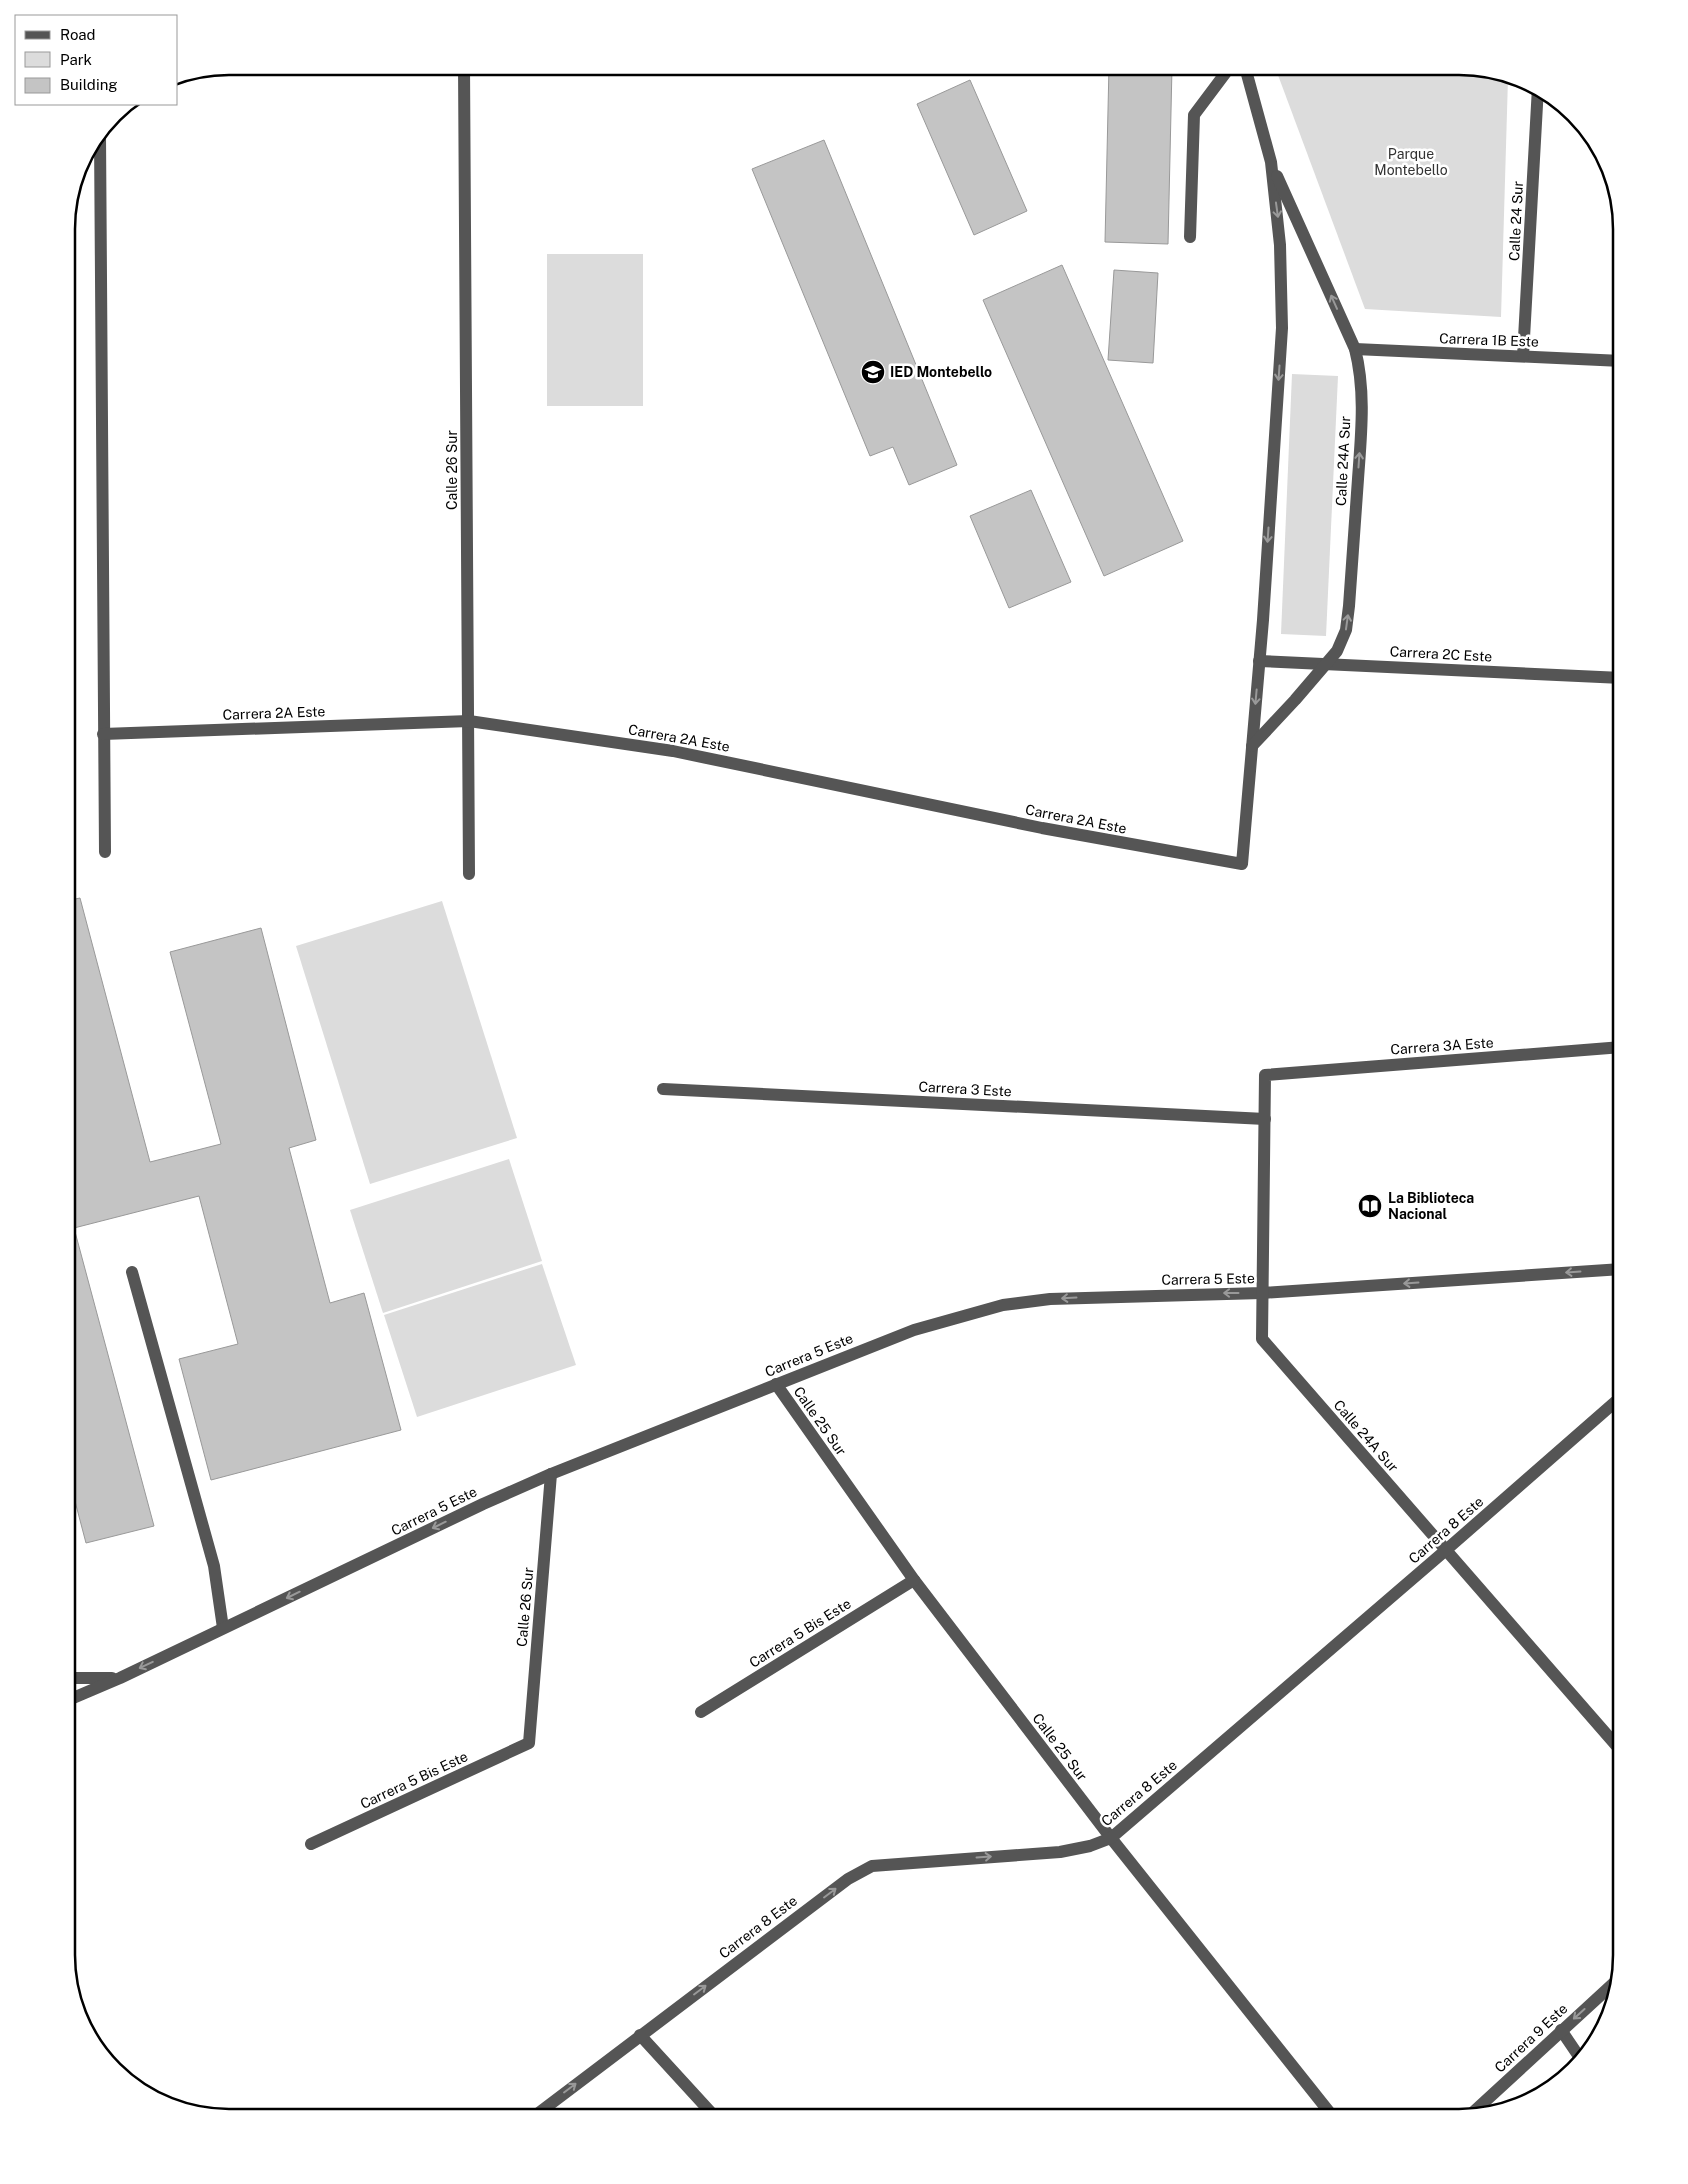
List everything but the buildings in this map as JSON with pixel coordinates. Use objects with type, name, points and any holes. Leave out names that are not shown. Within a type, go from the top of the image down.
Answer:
[{"type":"street","name":"Calle 26 Sur","points":[[466,75],[469,874]]},
{"type":"street","points":[[1190,236],[1194,115],[1223,75]]},
{"type":"street","name":"Calle 24A Sur","points":[[1242,864],[1259,661],[1282,328],[1280,245],[1271,162],[1248,75]]},
{"type":"street","name":"Calle 24 Sur","points":[[1524,356],[1537,97]]},
{"type":"street","points":[[100,145],[105,852]]},
{"type":"street","name":"Calle 24A Sur","points":[[1252,746],[1337,651],[1346,630],[1361,433],[1362,389],[1360,367],[1355,349],[1271,162]]},
{"type":"street","name":"Carrera 1B Este","points":[[1355,349],[1613,361]]},
{"type":"street","name":"Carrera 2C Este","points":[[1259,661],[1613,678]]},
{"type":"street","name":"Carrera 2A Este","points":[[103,734],[468,721],[673,750],[1042,828],[1242,864]]},
{"type":"street","name":"Carrera 3A Este","points":[[1265,1074],[1613,1048]]},
{"type":"street","name":"Calle 24A Sur","points":[[1265,1074],[1262,1339],[1613,1742]]},
{"type":"street","name":"Carrera 3 Este","points":[[663,1089],[1265,1120]]},
{"type":"street","name":"Carrera 5 Este","points":[[75,1697],[120,1678],[483,1504],[551,1474],[914,1330],[1003,1305],[1060,1298],[1262,1293],[1613,1270]]},
{"type":"street","points":[[132,1272],[214,1566],[223,1628]]},
{"type":"street","name":"Calle 25 Sur","points":[[776,1384],[914,1580],[1111,1838],[1327,2109]]},
{"type":"street","name":"Carrera 8 Este","points":[[544,2109],[848,1879],[872,1866],[1060,1852],[1090,1846],[1111,1838],[1613,1404]]},
{"type":"street","name":"Calle 26 Sur","points":[[529,1743],[551,1474]]},
{"type":"street","name":"Carrera 5 Bis Este","points":[[701,1712],[914,1580]]},
{"type":"street","points":[[75,1679],[120,1678]]},
{"type":"street","name":"Carrera 5 Bis Este","points":[[310,1844],[529,1743]]},
{"type":"street","name":"Carrera 9 Este","points":[[1478,2108],[1610,1987]]},
{"type":"street","points":[[1561,2030],[1577,2054]]},
{"type":"street","points":[[640,2035],[708,2109]]},
{"type":"green space","name":"Parque Montebello","points":[[1278,75],[1469,75],[1508,83],[1501,317],[1365,309]]},
{"type":"green space","points":[[547,254],[643,254],[643,406],[547,406]]},
{"type":"green space","points":[[1292,374],[1338,376],[1326,636],[1281,634]]},
{"type":"green space","points":[[442,901],[517,1138],[370,1184],[296,946]]},
{"type":"green space","points":[[509,1159],[542,1261],[383,1313],[350,1210]]},
{"type":"green space","points":[[542,1264],[576,1365],[417,1417],[384,1315]]},
{"type":"place","name":"IED Montebello","points":[[873,372]]},
{"type":"place","name":"La Biblioteca Nacional","points":[[1370,1206]]}]
